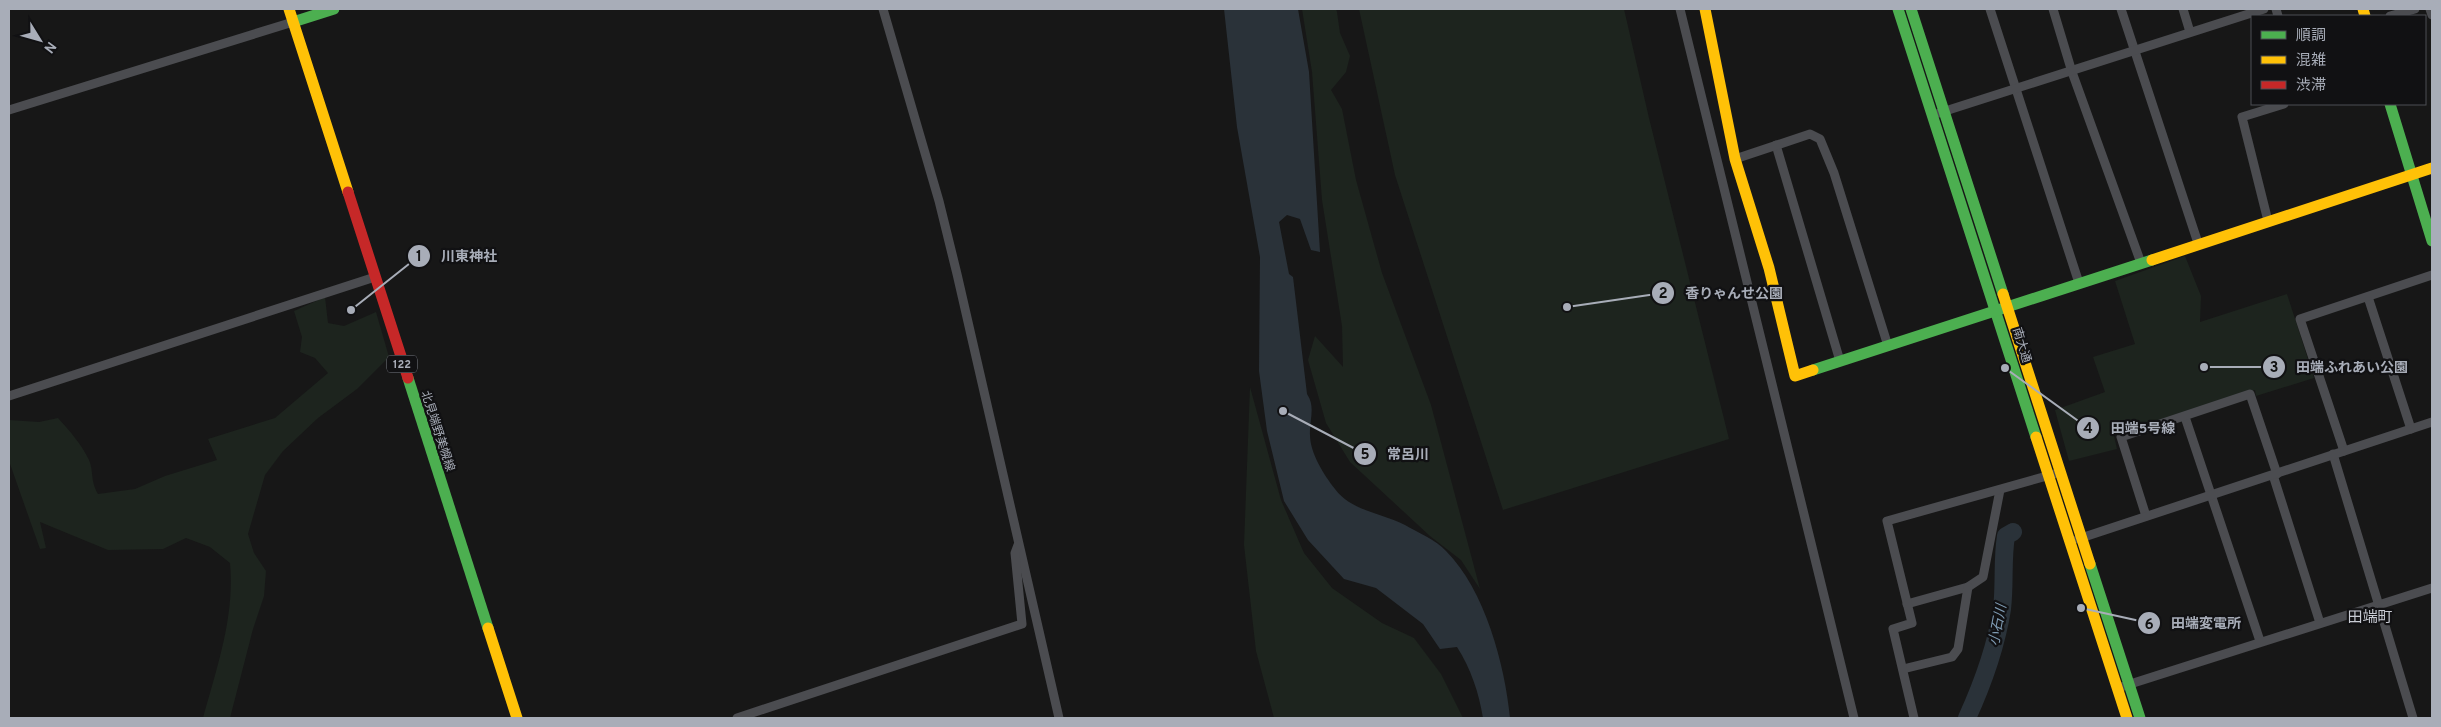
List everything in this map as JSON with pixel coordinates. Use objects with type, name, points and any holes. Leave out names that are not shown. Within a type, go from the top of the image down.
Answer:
[{"type":"street","name":"北見端野美幌線","points":[[289,9],[517,718]]},
{"type":"street","points":[[9,110],[334,9]]},
{"type":"street","points":[[883,9],[939,201],[1059,718]]},
{"type":"street","points":[[1680,9],[1854,718]]},
{"type":"street","points":[[1705,9],[1734,159],[1769,268],[1795,376],[2432,168]]},
{"type":"street","name":"南大通","points":[[1898,9],[1934,115],[2127,718]]},
{"type":"street","name":"南大通","points":[[1911,9],[2140,718]]},
{"type":"street","points":[[1990,9],[2079,282]]},
{"type":"street","points":[[2053,9],[2072,72],[2141,263]]},
{"type":"street","points":[[2122,9],[2198,243]]},
{"type":"street","points":[[2183,9],[2190,32]]},
{"type":"street","points":[[1934,115],[2264,9]]},
{"type":"street","points":[[2394,15],[2415,9]]},
{"type":"street","points":[[2430,9],[2432,15]]},
{"type":"street","points":[[2268,221],[2242,118],[2281,105]]},
{"type":"street","points":[[2390,105],[2432,241]]},
{"type":"street","points":[[1734,159],[1810,134],[1820,139],[1834,174],[1888,346]]},
{"type":"street","points":[[1776,145],[1840,361]]},
{"type":"street","points":[[2344,451],[2300,319],[2432,275]]},
{"type":"street","points":[[9,396],[375,278]]},
{"type":"street","points":[[2368,297],[2411,429]]},
{"type":"street","points":[[2146,516],[2121,437],[2186,417],[2250,394],[2320,623]]},
{"type":"street","points":[[2186,417],[2260,641]]},
{"type":"street","points":[[2070,542],[2432,422]]},
{"type":"street","points":[[2333,454],[2413,718]]},
{"type":"street","points":[[1914,718],[1893,629],[1912,623],[1887,521],[2061,472]]},
{"type":"street","points":[[1907,604],[1968,588],[1983,577],[2000,490]]},
{"type":"street","points":[[738,718],[1022,624],[1015,553],[1019,543]]},
{"type":"street","points":[[1903,669],[1952,657],[1958,649],[1968,588]]},
{"type":"street","points":[[2117,688],[2260,641],[2432,588]]},
{"type":"shaded area","points":[[1224,9],[1298,9],[1309,72],[1320,252],[1311,250],[1300,219],[1287,215],[1279,222],[1289,274],[1293,277],[1307,394],[1311,404],[1310,430],[1312,449],[1326,477],[1335,489],[1349,502],[1405,525],[1432,540],[1442,547],[1460,567],[1472,586],[1491,629],[1503,675],[1510,718],[1483,718],[1474,681],[1457,647],[1440,649],[1423,624],[1376,588],[1344,579],[1308,540],[1284,501],[1267,431],[1259,371],[1260,257],[1237,127]]},
{"type":"shaded area","points":[[1302,9],[1336,9],[1337,12],[1340,33],[1350,56],[1346,72],[1331,90],[1342,109],[1356,180],[1382,273],[1431,405],[1480,589],[1461,560],[1430,536],[1350,462],[1326,423],[1308,360],[1315,336],[1343,367],[1342,326],[1322,200],[1312,72]]},
{"type":"shaded area","points":[[1359,9],[1624,9],[1649,118],[1729,439],[1503,510],[1395,175]]},
{"type":"shaded area","points":[[2185,256],[2201,296],[2200,322],[2287,294],[2314,378],[2256,396],[2255,390],[2114,436],[2117,449],[2069,461],[2055,410],[2105,392],[2093,357],[2135,344],[2115,281]]},
{"type":"shaded area","points":[[325,297],[328,323],[344,326],[376,312],[389,357],[357,389],[318,418],[283,451],[265,475],[248,534],[254,553],[266,571],[264,596],[253,629],[230,718],[203,718],[224,641],[230,602],[230,563],[210,547],[186,538],[163,549],[108,550],[40,522],[46,548],[40,549],[9,461],[9,420],[39,422],[58,418],[86,454],[98,494],[135,489],[165,476],[217,460],[208,439],[275,418],[328,373],[315,358],[300,352],[302,337],[294,311]]},
{"type":"shaded area","points":[[1250,387],[1281,500],[1304,553],[1332,588],[1382,623],[1414,638],[1441,674],[1463,718],[1274,718],[1256,651],[1244,545]]},
{"type":"waterway","name":"小石川","points":[[1967,718],[1993,651],[2002,609],[2006,536],[2013,532]]},
{"type":"traffic: fast","points":[[293,22],[334,9]]},
{"type":"traffic: fast","points":[[1898,9],[2036,437]]},
{"type":"traffic: fast","points":[[1911,9],[2003,294]]},
{"type":"traffic: fast","points":[[2390,105],[2432,241]]},
{"type":"traffic: fast","points":[[1813,370],[2152,260]]},
{"type":"traffic: fast","points":[[408,378],[488,628]]},
{"type":"traffic: fast","points":[[2090,564],[2140,718]]},
{"type":"traffic: slow","points":[[289,9],[348,192]]},
{"type":"traffic: slow","points":[[1705,9],[1735,159],[1769,268],[1795,376],[1813,370]]},
{"type":"traffic: slow","points":[[2363,9],[2365,15]]},
{"type":"traffic: slow","points":[[2152,260],[2432,168]]},
{"type":"traffic: slow","points":[[2003,294],[2090,564]]},
{"type":"traffic: slow","points":[[2036,437],[2127,718]]},
{"type":"traffic: slow","points":[[488,628],[517,718]]},
{"type":"traffic: jam","points":[[348,192],[408,378]]},
{"type":"place","name":"香りゃんせ公園","points":[[1567,307]]},
{"type":"place","name":"川東神社","points":[[351,310]]},
{"type":"place","name":"田端ふれあい公園","points":[[2204,367]]},
{"type":"place","name":"田端5号線","points":[[2005,368]]},
{"type":"place","name":"常呂川","points":[[1283,411]]},
{"type":"place","name":"田端変電所","points":[[2081,608]]},
{"type":"district","name":"田端町","points":[[2370,617]]}]
